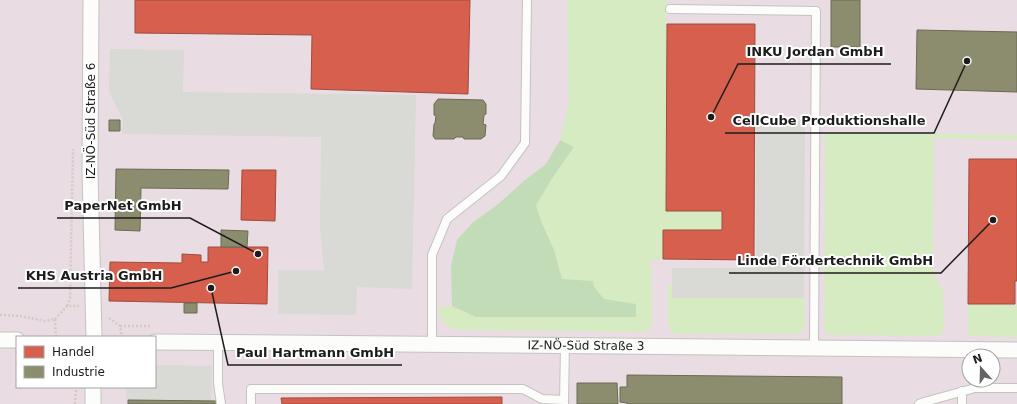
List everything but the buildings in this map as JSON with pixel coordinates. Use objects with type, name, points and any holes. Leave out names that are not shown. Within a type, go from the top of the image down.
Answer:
[{"type":"street","name":"IZ-NÖ-Süd Straße 6","points":[[91,0],[90,172],[94,336]]},
{"type":"street","points":[[0,340],[16,340]]},
{"type":"street","name":"IZ-NÖ-Süd Straße 3","points":[[156,342],[1017,350]]},
{"type":"street","points":[[93,388],[93,404]]},
{"type":"lane","points":[[432,345],[432,255],[448,218],[501,176],[525,143],[526,0]]},
{"type":"lane","points":[[670,9],[816,11],[814,348]]},
{"type":"lane","points":[[218,343],[218,384],[221,404]]},
{"type":"lane","points":[[251,404],[251,389],[522,389],[542,399],[564,402],[565,345]]},
{"type":"lane","points":[[919,404],[975,388],[1017,388]]},
{"type":"lane","points":[[962,391],[962,404]]},
{"type":"path","points":[[67,306],[70,298],[73,149]]},
{"type":"path","points":[[0,315],[20,316],[45,321],[55,319],[56,336]]},
{"type":"path","points":[[75,404],[76,388]]},
{"type":"shaded area","points":[[0,0],[1017,0],[1017,404],[0,404]]},
{"type":"shaded area","points":[[110,49],[184,50],[183,92],[416,95],[412,289],[357,287],[356,315],[278,314],[278,270],[324,270],[320,228],[321,137],[122,134],[123,120],[109,92]]},
{"type":"shaded area","points":[[756,121],[805,121],[804,298],[672,298],[672,268],[756,268]]},
{"type":"shaded area","points":[[156,365],[212,366],[211,401],[126,400],[126,388],[156,388]]},
{"type":"green space","points":[[567,0],[666,0],[666,210],[722,211],[722,230],[663,230],[663,259],[651,259],[652,323],[649,330],[642,332],[452,329],[443,321],[438,307],[452,306],[476,317],[636,304],[604,299],[594,287],[592,281],[562,279],[554,250],[541,221],[536,205],[574,147],[560,140],[569,102]]},
{"type":"green space","points":[[825,132],[1017,135],[1017,140],[934,138],[933,272],[943,291],[944,329],[941,335],[832,335],[826,332],[824,324]]},
{"type":"green space","points":[[560,140],[574,147],[536,205],[541,221],[554,250],[562,279],[593,281],[594,287],[604,299],[636,304],[636,317],[476,317],[452,306],[451,266],[457,240],[472,223],[497,205],[525,180],[546,164]]},
{"type":"green space","points":[[668,285],[672,285],[672,298],[804,298],[805,325],[802,332],[797,334],[677,334],[671,331],[668,325]]},
{"type":"green space","points":[[968,304],[1017,305],[1017,337],[971,336],[968,330]]},
{"type":"place","name":"CellCube Produktionshalle","points":[[967,61]]},
{"type":"place","name":"INKU Jordan GmbH","points":[[711,117]]},
{"type":"place","name":"Linde Fördertechnik GmbH","points":[[993,220]]},
{"type":"place","name":"PaperNet GmbH","points":[[258,254]]},
{"type":"place","name":"KHS Austria GmbH","points":[[236,271]]},
{"type":"place","name":"Paul Hartmann GmbH","points":[[211,288]]}]
